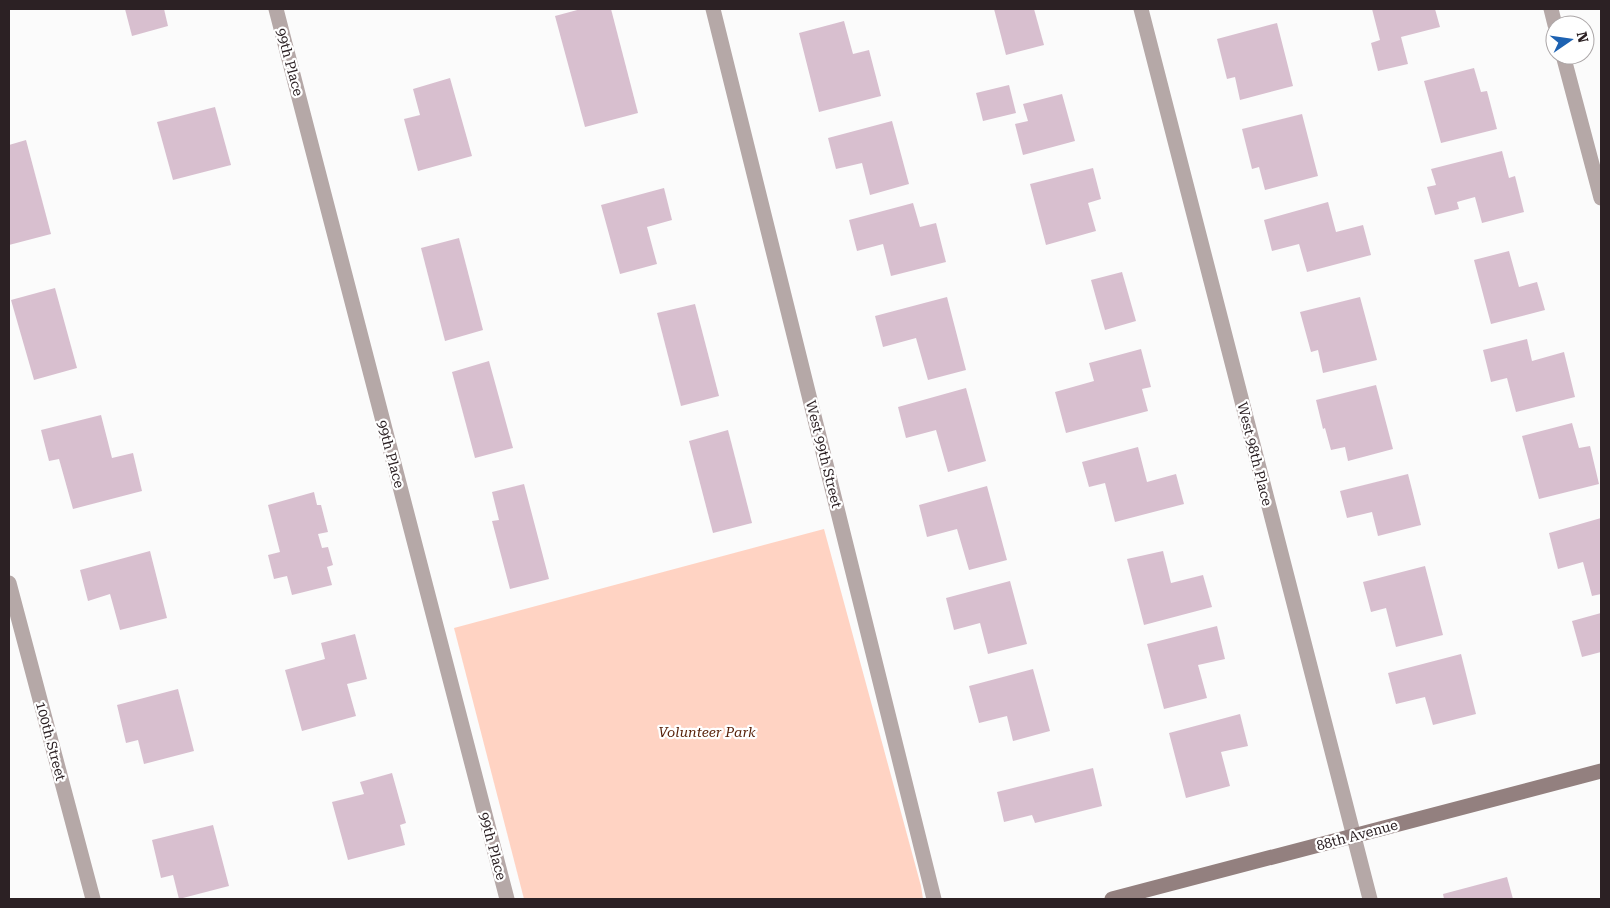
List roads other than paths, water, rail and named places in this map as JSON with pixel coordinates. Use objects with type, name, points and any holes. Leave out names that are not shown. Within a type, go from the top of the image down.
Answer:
[{"type":"street","name":"99th Place","points":[[276,9],[507,899]]},
{"type":"street","name":"West 99th Street","points":[[713,9],[934,899]]},
{"type":"street","name":"West 98th Place","points":[[1141,9],[1370,899]]},
{"type":"street","points":[[1566,65],[1601,198]]},
{"type":"street","name":"100th Street","points":[[9,583],[93,899]]},
{"type":"street","name":"88th Avenue","points":[[1112,899],[1601,771]]},
{"type":"park label","name":"Volunteer Park","points":[[707,732]]}]
